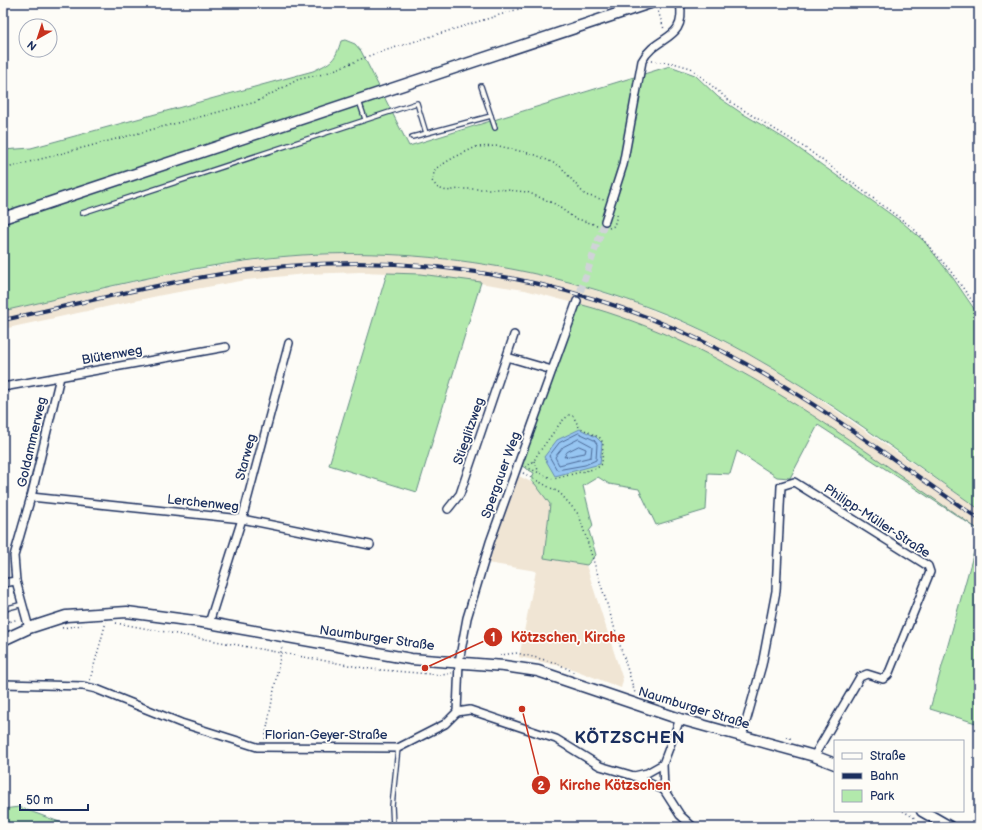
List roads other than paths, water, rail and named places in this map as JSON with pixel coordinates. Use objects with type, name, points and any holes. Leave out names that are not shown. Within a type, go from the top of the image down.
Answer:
[{"type":"street","points":[[3,218],[650,3]]},
{"type":"street","points":[[605,222],[623,165],[642,61],[647,51],[678,30],[682,15],[680,3]]},
{"type":"street","name":"Spergauer Weg","points":[[457,712],[459,662],[467,618],[490,542],[577,301]]},
{"type":"street","name":"Stieglitzweg","points":[[448,509],[460,494],[514,335]]},
{"type":"street","name":"Starweg","points":[[209,623],[242,519],[289,343]]},
{"type":"street","name":"Blütenweg","points":[[3,387],[226,347]]},
{"type":"street","points":[[507,357],[552,370]]},
{"type":"street","name":"Goldammerweg","points":[[29,628],[16,581],[14,556],[31,497],[60,377]]},
{"type":"street","name":"Philipp-Müller-Straße","points":[[742,736],[762,665],[776,591],[781,486],[794,482],[928,566],[930,572],[888,675],[883,679],[867,674],[860,677],[814,756]]},
{"type":"street","name":"Lerchenweg","points":[[31,497],[242,519],[370,545]]},
{"type":"street","points":[[3,582],[16,581]]},
{"type":"street","name":"Naumburger Straße","points":[[3,640],[29,628],[66,616],[127,612],[209,623],[410,659],[459,662],[538,671],[680,719],[814,756],[834,764]]},
{"type":"street","name":"Florian-Geyer-Straße","points":[[3,684],[88,687],[181,723],[256,747],[398,748],[445,724],[457,712]]},
{"type":"street","points":[[457,712],[470,710],[556,740],[600,766],[634,776],[664,790]]},
{"type":"street","points":[[680,719],[663,764],[664,790],[680,815],[693,827]]},
{"type":"street","points":[[634,776],[647,773],[663,764]]},
{"type":"street","points":[[924,812],[950,827]]},
{"type":"lane","points":[[481,86],[495,128]]},
{"type":"lane","points":[[358,100],[365,119]]},
{"type":"lane","points":[[82,213],[417,103],[426,133]]},
{"type":"lane","points":[[412,137],[491,116]]},
{"type":"lane","points":[[3,612],[8,608],[22,604]]},
{"type":"lane","points":[[393,827],[392,806],[398,748]]},
{"type":"water","points":[[580,429],[596,437],[602,443],[600,464],[555,476],[544,457],[557,440]]},
{"type":"tunnel","points":[[577,301],[605,221]]},
{"type":"railway","points":[[3,320],[180,281],[287,266],[343,263],[399,264],[456,269],[512,278],[567,291],[621,308],[673,328],[724,352],[757,370],[822,410],[979,519]]},
{"type":"place","name":"Kötzschen, Kirche","points":[[425,668]]},
{"type":"place","name":"Kirche Kötzschen","points":[[522,709]]},
{"type":"district","name":"KÖTZSCHEN","points":[[630,738]]}]
